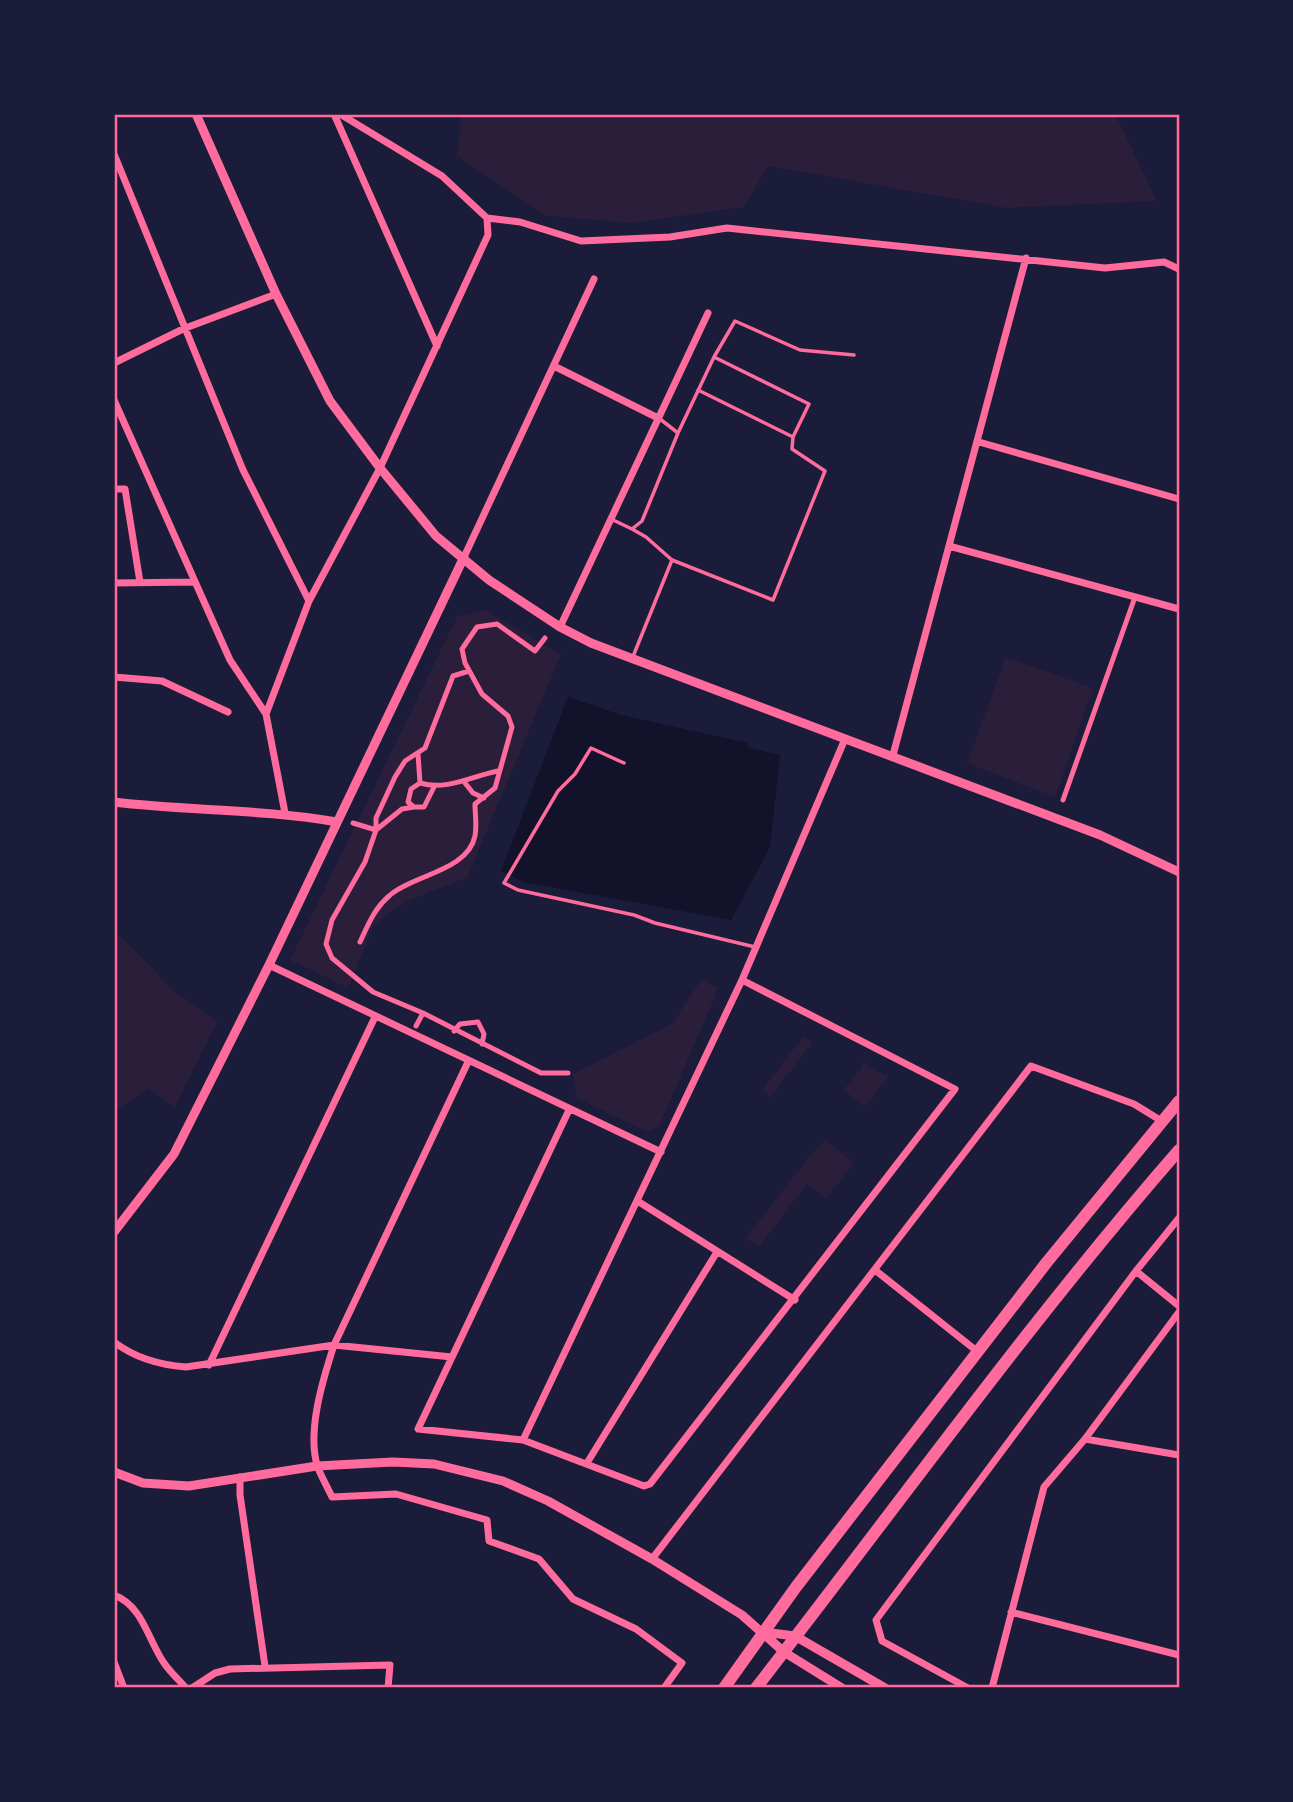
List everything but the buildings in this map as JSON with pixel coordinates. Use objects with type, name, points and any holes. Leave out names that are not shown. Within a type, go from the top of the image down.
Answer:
[{"type":"highway","points":[[724,1688],[763,1632],[978,1352],[1160,1120],[1179,1101]]},
{"type":"highway","points":[[756,1688],[1002,1367],[1128,1209],[1179,1150]]},
{"type":"street","points":[[196,114],[276,294],[330,401],[430,530],[489,580],[560,627],[632,660],[893,755],[1100,835],[1179,872]]},
{"type":"street","points":[[334,114],[438,346]]},
{"type":"street","points":[[340,114],[442,176],[486,218],[520,222],[581,241],[670,237],[727,228],[1105,268],[1164,261],[1179,269]]},
{"type":"street","points":[[114,155],[243,470],[309,601]]},
{"type":"street","points":[[266,714],[309,601],[380,468],[488,235],[486,218]]},
{"type":"street","points":[[893,755],[979,442],[1026,258]]},
{"type":"street","points":[[114,1232],[174,1154],[269,965],[594,279]]},
{"type":"street","points":[[114,363],[183,329],[276,294]]},
{"type":"street","points":[[560,627],[609,518],[708,313]]},
{"type":"street","points":[[554,366],[658,418]]},
{"type":"street","points":[[114,400],[230,660],[266,714],[285,813]]},
{"type":"street","points":[[979,442],[1179,499]]},
{"type":"street","points":[[114,489],[125,489],[140,582]]},
{"type":"street","points":[[949,546],[1179,609]]},
{"type":"street","points":[[114,583],[194,582]]},
{"type":"street","points":[[1063,800],[1135,597]]},
{"type":"street","points":[[360,942],[373,913],[390,895],[411,881],[460,859],[475,836],[475,804],[495,788],[512,727],[508,716],[482,694],[469,671],[462,649],[477,627],[497,624],[535,651],[545,638]]},
{"type":"street","points":[[469,671],[453,676],[434,719],[431,736],[418,754],[405,761],[395,777],[376,818],[376,830],[365,862],[332,920],[326,944],[332,958],[373,992],[423,1013],[541,1073],[568,1073]]},
{"type":"street","points":[[114,677],[162,681],[228,712]]},
{"type":"street","points":[[523,1440],[743,980],[845,739]]},
{"type":"street","points":[[418,754],[421,783]]},
{"type":"street","points":[[414,807],[408,802],[411,789],[421,783],[434,787],[448,782],[465,783],[475,775],[498,771]]},
{"type":"street","points":[[465,783],[473,793],[484,798]]},
{"type":"street","points":[[376,830],[402,809],[424,807],[434,787]]},
{"type":"street","points":[[114,802],[175,810],[285,813],[337,822]]},
{"type":"street","points":[[353,823],[376,830]]},
{"type":"street","points":[[269,965],[661,1152]]},
{"type":"street","points":[[569,1110],[418,1429],[523,1440],[644,1486],[650,1484],[795,1300],[955,1089],[743,980]]},
{"type":"street","points":[[416,1026],[423,1013]]},
{"type":"street","points":[[209,1365],[374,1017]]},
{"type":"street","points":[[454,1031],[460,1024],[478,1022],[484,1034],[482,1044]]},
{"type":"street","points":[[468,1062],[334,1345],[319,1392],[315,1442],[317,1466],[332,1497],[396,1494],[487,1520],[489,1541],[539,1559],[573,1599],[636,1629],[682,1663],[664,1688]]},
{"type":"street","points":[[652,1559],[1031,1066],[1134,1104],[1160,1120]]},
{"type":"street","points":[[639,1202],[795,1300]]},
{"type":"street","points":[[968,1688],[881,1641],[876,1620],[1136,1271],[1179,1218]]},
{"type":"street","points":[[587,1463],[717,1252]]},
{"type":"street","points":[[875,1270],[978,1352]]},
{"type":"street","points":[[1136,1271],[1179,1306]]},
{"type":"street","points":[[992,1688],[1044,1487],[1085,1439],[1179,1312]]},
{"type":"street","points":[[114,1342],[132,1354],[163,1365],[209,1365],[334,1345],[452,1357]]},
{"type":"street","points":[[1085,1439],[1179,1455]]},
{"type":"street","points":[[114,1472],[143,1483],[189,1486],[317,1466],[393,1462],[434,1464],[503,1481],[548,1501],[652,1559],[763,1632],[784,1652],[842,1688]]},
{"type":"street","points":[[240,1478],[240,1495],[265,1666]]},
{"type":"street","points":[[114,1595],[127,1600],[149,1631],[163,1662],[186,1688]]},
{"type":"street","points":[[1012,1612],[1179,1655]]},
{"type":"street","points":[[763,1632],[795,1636],[885,1688]]},
{"type":"street","points":[[114,1662],[124,1688]]},
{"type":"street","points":[[192,1688],[215,1673],[265,1666],[390,1665],[388,1688]]},
{"type":"lane","points":[[632,529],[642,521],[698,390],[736,321],[800,350],[853,355]]},
{"type":"lane","points":[[609,518],[646,537],[672,560],[773,600],[825,471],[792,449],[793,437],[809,404],[714,357]]},
{"type":"lane","points":[[698,390],[793,437]]},
{"type":"lane","points":[[658,418],[678,433]]},
{"type":"lane","points":[[632,660],[638,639],[672,560]]},
{"type":"lane","points":[[624,762],[591,748],[575,774],[558,791],[504,883],[518,890],[634,915],[655,923],[757,947]]},
{"type":"shaded area","points":[[461,114],[1115,114],[1157,201],[1007,208],[768,166],[744,207],[631,223],[547,216],[457,156]]},
{"type":"shaded area","points":[[485,610],[561,654],[467,878],[406,901],[373,926],[348,988],[290,960],[457,617]]},
{"type":"shaded area","points":[[1006,657],[1093,688],[1055,797],[967,763]]},
{"type":"shaded area","points":[[568,697],[621,715],[748,743],[748,748],[780,755],[770,847],[731,920],[523,882],[501,871]]},
{"type":"shaded area","points":[[114,929],[176,993],[217,1022],[175,1107],[148,1088],[116,1111],[114,1107]]},
{"type":"shaded area","points":[[701,980],[717,987],[714,999],[659,1126],[647,1132],[577,1098],[573,1074],[672,1024]]},
{"type":"shaded area","points":[[803,1037],[813,1042],[770,1097],[762,1090]]},
{"type":"shaded area","points":[[862,1061],[888,1077],[866,1106],[857,1102],[844,1089],[863,1066]]},
{"type":"shaded area","points":[[826,1140],[854,1163],[826,1199],[807,1184],[759,1247],[746,1238],[812,1153]]}]
